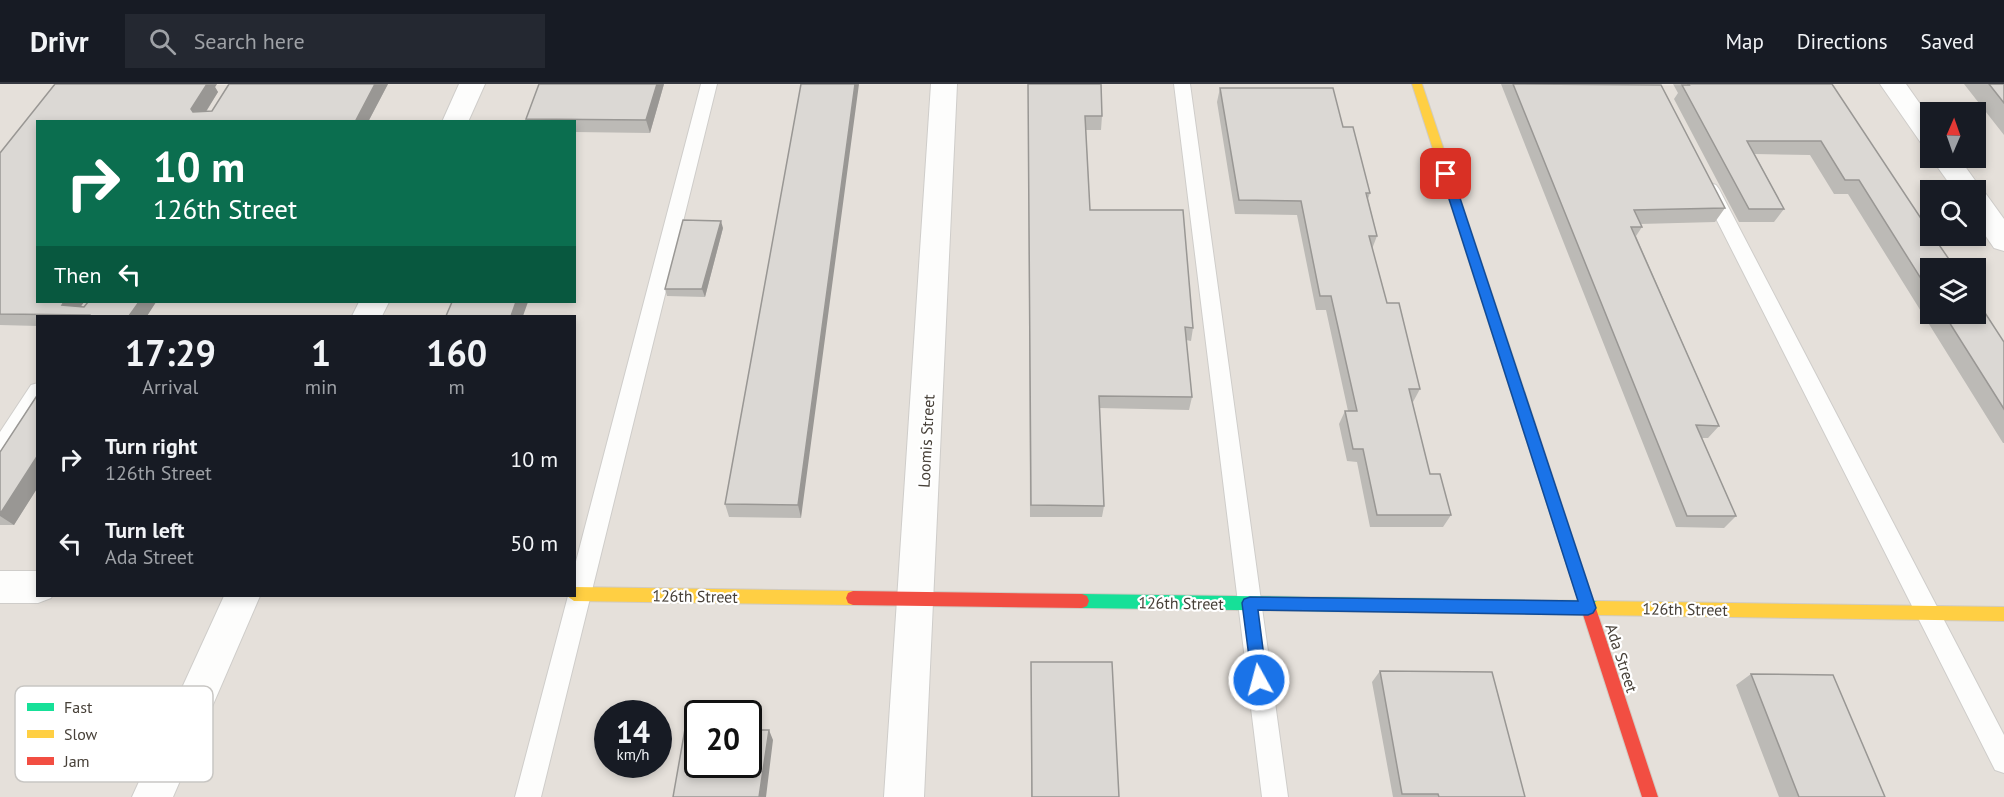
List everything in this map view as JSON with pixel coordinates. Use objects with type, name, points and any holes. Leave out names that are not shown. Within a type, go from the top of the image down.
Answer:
[{"type":"street","points":[[456,120],[472,84]]},
{"type":"street","name":"Loomis Street","points":[[904,797],[917,599],[944,84]]},
{"type":"street","name":"Ada Street","points":[[1417,84],[1650,797]]},
{"type":"street","points":[[1893,84],[1920,123]]},
{"type":"street","points":[[1986,215],[2004,241]]},
{"type":"street","points":[[0,587],[36,587]]},
{"type":"street","name":"126th Street","points":[[577,594],[2004,614]]},
{"type":"street","points":[[202,686],[242,597]]},
{"type":"street","points":[[152,797],[159,782]]},
{"type":"lane","points":[[528,797],[577,594],[709,84]]},
{"type":"lane","points":[[1182,84],[1275,797]]},
{"type":"lane","points":[[1699,168],[2004,761]]},
{"type":"lane","points":[[0,450],[36,394]]},
{"type":"shaded area","points":[[0,84],[2004,84],[2004,797],[0,797]]},
{"type":"building","points":[[55,84],[207,84],[191,109],[193,112],[212,111],[229,84],[375,84],[356,120],[36,120],[36,303],[63,303],[62,305],[84,307],[87,303],[138,303],[130,315],[0,314],[0,153]]},
{"type":"building","points":[[539,84],[657,84],[646,120],[526,119]]},
{"type":"building","points":[[801,84],[855,84],[798,505],[725,504]]},
{"type":"building","points":[[1028,84],[1101,84],[1102,116],[1085,116],[1090,210],[1183,210],[1193,328],[1185,327],[1192,397],[1099,396],[1104,506],[1031,505]]},
{"type":"building","points":[[1513,84],[1661,85],[1725,208],[1634,210],[1642,227],[1631,227],[1719,426],[1696,425],[1736,516],[1687,516]]},
{"type":"building","points":[[1832,84],[1920,217],[1920,246],[1940,246],[1948,258],[1920,258],[1920,277],[1859,180],[1845,180],[1821,141],[1747,141],[1784,209],[1749,209],[1682,85]]},
{"type":"building","points":[[1989,84],[2004,84],[2004,103]]},
{"type":"building","points":[[1220,88],[1333,88],[1343,127],[1353,127],[1370,193],[1366,193],[1377,236],[1369,236],[1387,303],[1399,303],[1420,389],[1409,389],[1430,474],[1440,474],[1451,515],[1377,515],[1363,449],[1353,449],[1345,411],[1357,411],[1331,296],[1320,296],[1301,201],[1239,200]]},
{"type":"building","points":[[683,220],[721,221],[702,289],[665,289]]},
{"type":"building","points":[[452,303],[516,303],[511,315],[446,315]]},
{"type":"building","points":[[1986,314],[2004,342],[2004,409],[1950,324],[1986,324]]},
{"type":"building","points":[[36,397],[36,458],[0,514],[0,452]]},
{"type":"building","points":[[1031,662],[1112,662],[1119,797],[1032,797]]},
{"type":"building","points":[[1380,671],[1492,672],[1525,797],[1439,797],[1438,794],[1402,794]]},
{"type":"building","points":[[1751,674],[1833,675],[1885,797],[1799,797]]},
{"type":"building","points":[[762,730],[769,730],[762,777]]},
{"type":"building","points":[[684,735],[684,778],[762,778],[759,797],[673,797]]},
{"type":"traffic: fast","points":[[1082,601],[1597,608]]},
{"type":"traffic: slow","points":[[1417,84],[1528,423]]},
{"type":"traffic: slow","points":[[576,594],[853,598]]},
{"type":"traffic: slow","points":[[1597,608],[2004,614]]},
{"type":"traffic: jam","points":[[1528,423],[1650,797]]},
{"type":"traffic: jam","points":[[853,598],[1082,601]]},
{"type":"route","points":[[1259,680],[1250,603],[1588,608],[1446,174]]}]
